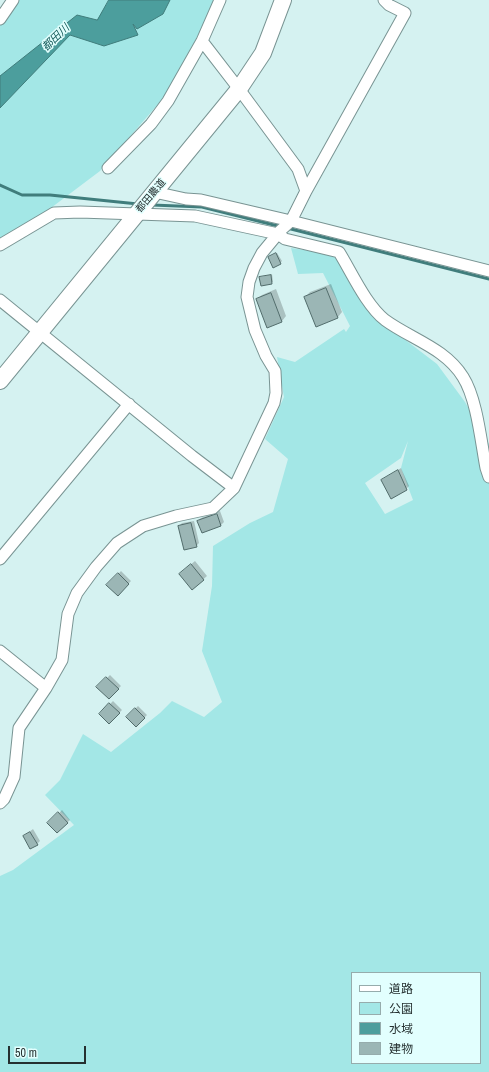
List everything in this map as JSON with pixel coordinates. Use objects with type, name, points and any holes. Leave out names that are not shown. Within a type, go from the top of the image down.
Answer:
[{"type":"street","points":[[0,19],[13,0]]},
{"type":"street","points":[[108,168],[151,124],[168,101],[202,41],[220,0]]},
{"type":"street","name":"都田農道","points":[[0,381],[239,89],[263,53],[283,0]]},
{"type":"street","points":[[0,803],[4,799],[14,777],[19,728],[46,688],[62,660],[68,614],[77,593],[96,566],[118,543],[143,526],[176,516],[213,508],[234,488],[274,403],[276,393],[275,371],[266,356],[255,330],[247,297],[248,282],[262,253],[284,227],[306,191],[405,14],[389,5],[384,0]]},
{"type":"street","points":[[202,41],[298,169],[306,191]]},
{"type":"street","points":[[152,194],[201,200],[284,227]]},
{"type":"street","points":[[0,245],[54,213],[137,212],[195,216],[284,227],[489,272]]},
{"type":"street","points":[[284,227],[285,239],[339,252],[372,307],[385,320],[441,354],[453,364],[463,377],[469,389],[489,477]]},
{"type":"street","points":[[0,300],[234,488]]},
{"type":"street","points":[[0,559],[129,404]]},
{"type":"street","points":[[0,651],[46,688]]},
{"type":"green space","points":[[15,0],[216,0],[166,95],[100,171],[19,232],[0,241],[0,21]]},
{"type":"green space","points":[[291,248],[339,255],[391,329],[437,364],[465,402],[489,444],[489,1072],[0,1072],[0,876],[13,870],[74,825],[45,795],[60,780],[83,734],[111,752],[160,713],[172,701],[204,717],[222,702],[202,651],[212,586],[213,546],[250,523],[273,512],[288,459],[265,439],[284,397],[277,357],[295,362],[344,329],[346,332],[350,326],[323,273],[298,274]],"holes":[[[408,441],[401,468],[413,500],[385,514],[365,483],[401,458]]]},
{"type":"water","name":"都田川","points":[[109,0],[170,0],[163,14],[137,29],[133,24],[138,35],[104,46],[70,35],[0,108],[0,76],[77,15],[97,20]]},
{"type":"building","points":[[276,253],[281,264],[273,268],[268,257]]},
{"type":"building","points":[[271,275],[272,284],[261,286],[259,277]]},
{"type":"building","points":[[326,288],[338,318],[316,327],[304,297]]},
{"type":"building","points":[[271,293],[282,322],[267,328],[256,299]]},
{"type":"building","points":[[398,470],[407,490],[391,499],[381,480]]},
{"type":"building","points":[[217,514],[221,526],[202,533],[197,521]]},
{"type":"building","points":[[191,523],[197,547],[184,550],[178,526]]},
{"type":"building","points":[[191,564],[204,580],[192,590],[179,574]]},
{"type":"building","points":[[118,573],[129,584],[118,596],[106,585]]},
{"type":"building","points":[[106,677],[119,689],[109,699],[96,687]]},
{"type":"building","points":[[109,703],[120,713],[109,724],[99,714]]},
{"type":"building","points":[[135,708],[145,718],[136,727],[126,717]]},
{"type":"building","points":[[58,812],[68,823],[57,833],[47,823]]},
{"type":"building","points":[[30,832],[38,845],[30,849],[23,836]]},
{"type":"waterway","points":[[0,185],[22,195],[50,195],[138,204]]},
{"type":"waterway","points":[[152,205],[202,207],[282,227]]},
{"type":"waterway","points":[[287,228],[489,279]]}]
